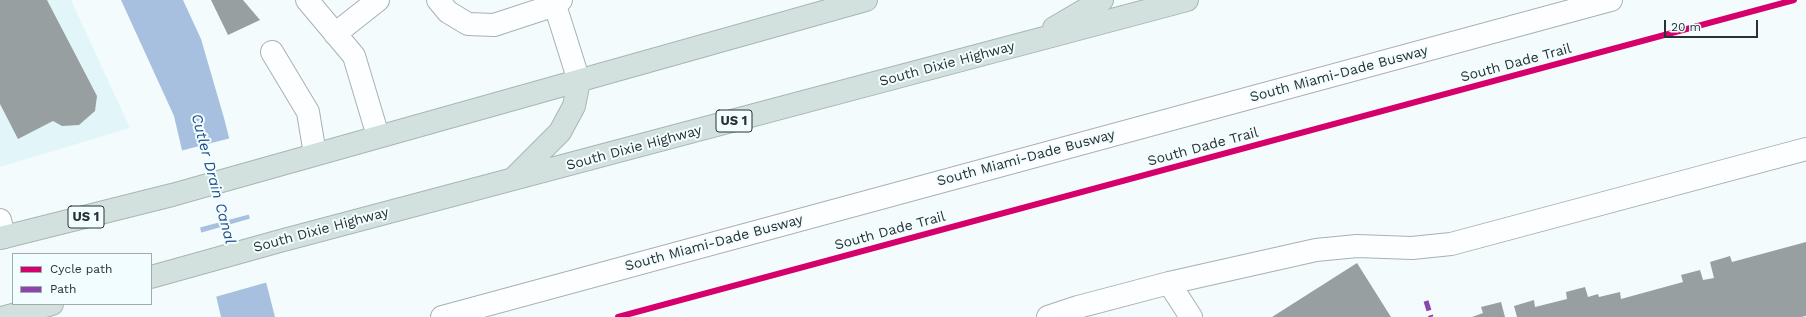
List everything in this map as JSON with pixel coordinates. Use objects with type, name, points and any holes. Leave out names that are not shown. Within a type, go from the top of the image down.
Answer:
[{"type":"highway","name":"US 1","points":[[1,232],[172,195],[866,0]]},
{"type":"highway","points":[[1031,42],[1102,0]]},
{"type":"highway","name":"South Dixie Highway","points":[[152,277],[280,241],[1187,0]]},
{"type":"highway","points":[[512,180],[560,132],[574,106],[579,81]]},
{"type":"highway","points":[[5,317],[48,305]]},
{"type":"street","points":[[307,0],[354,56],[378,136]]},
{"type":"street","points":[[335,34],[378,0]]},
{"type":"street","points":[[438,0],[448,12],[468,24],[494,25],[558,3],[579,81]]},
{"type":"street","name":"South Miami-Dade Busway","points":[[442,317],[1611,0]]},
{"type":"street","points":[[272,52],[308,112],[315,154]]},
{"type":"street","points":[[1048,317],[1081,312],[1169,283],[1316,250],[1357,246],[1412,248],[1451,244],[1806,149]]},
{"type":"street","points":[[1169,283],[1191,317]]},
{"type":"shaded area","points":[[0,0],[71,0],[130,128],[0,167]]},
{"type":"water","name":"Cutler Drain Canal","points":[[121,0],[183,0],[201,39],[224,118],[275,317],[221,317],[174,116]]},
{"type":"pier","points":[[231,138],[251,214],[198,228],[180,151]]},
{"type":"pier","points":[[252,218],[268,282],[215,297],[200,233]]},
{"type":"building","points":[[0,0],[47,0],[97,96],[95,111],[79,125],[62,126],[53,121],[18,139],[0,104]]},
{"type":"building","points":[[211,0],[243,0],[260,20],[228,35]]},
{"type":"building","points":[[1806,242],[1806,316],[1517,317],[1514,306],[1534,300],[1535,307],[1567,299],[1566,292],[1585,287],[1588,297],[1598,294],[1599,297],[1620,292],[1621,299],[1683,282],[1681,275],[1700,270],[1703,280],[1714,278],[1710,262],[1730,256],[1732,262]]},
{"type":"building","points":[[1357,263],[1391,317],[1272,317]]},
{"type":"building","points":[[1501,302],[1505,317],[1472,317],[1483,313],[1481,307]]},
{"type":"marked path","points":[[1426,301],[1431,317]]},
{"type":"cycle path","name":"South Dade Trail","points":[[618,317],[1794,0]]}]
